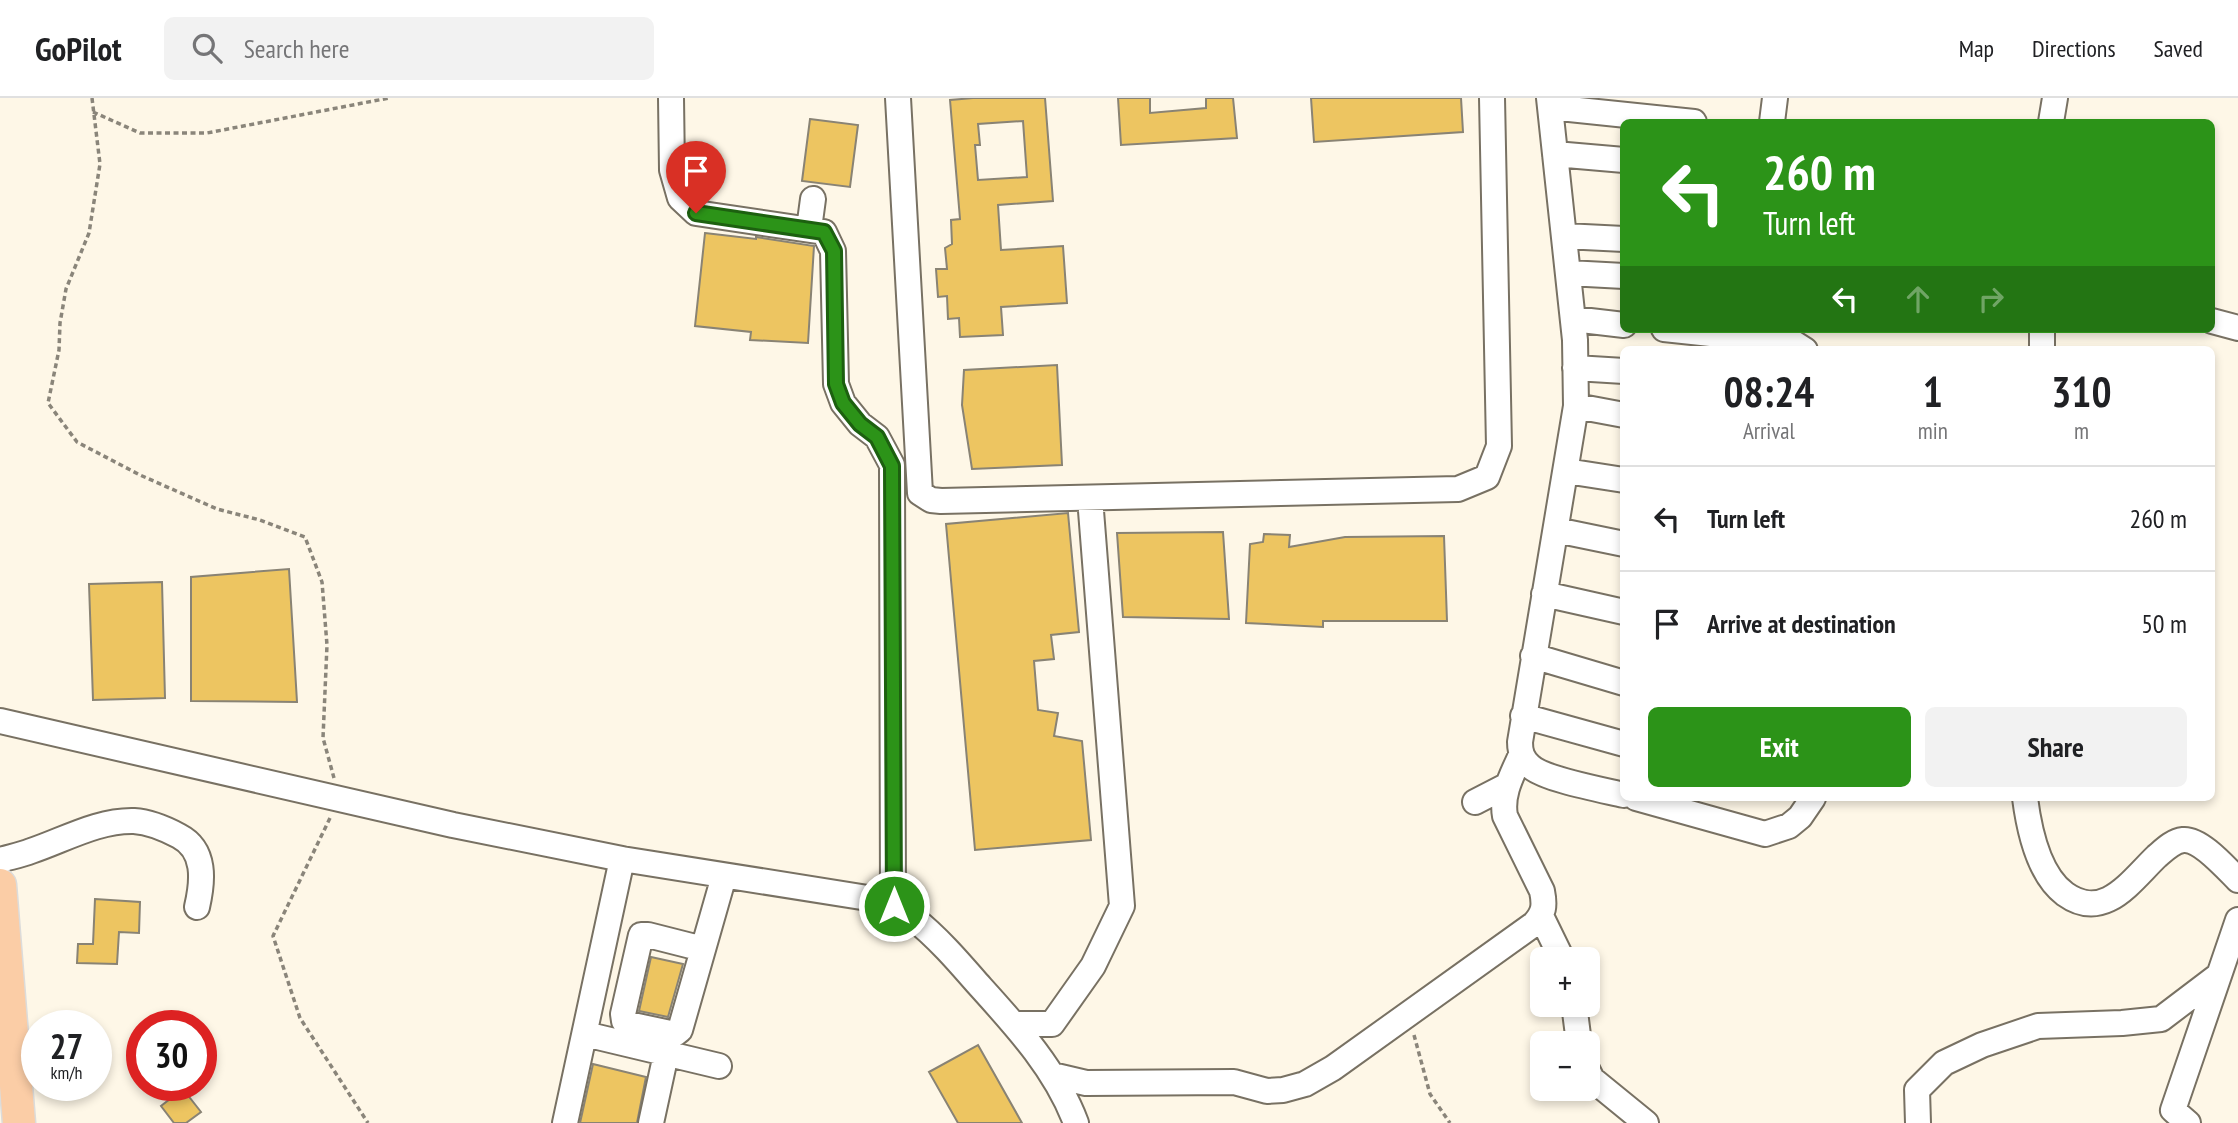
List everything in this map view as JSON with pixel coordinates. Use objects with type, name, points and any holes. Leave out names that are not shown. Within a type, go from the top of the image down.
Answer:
[{"type":"main road","points":[[0,886],[8,1079],[19,1123]]},
{"type":"street","points":[[671,98],[672,170],[680,198],[696,213],[824,232],[834,251],[836,384],[843,403],[860,424],[877,437],[892,466],[894,906]]},
{"type":"street","points":[[898,98],[920,493],[931,500],[941,501],[1458,489],[1487,477],[1499,446],[1492,98]]},
{"type":"street","points":[[1772,119],[1775,98]]},
{"type":"street","points":[[2052,119],[2055,98]]},
{"type":"street","points":[[1052,1076],[1086,1083],[1234,1082],[1267,1091],[1304,1084],[1334,1068],[1534,924],[1541,916],[1545,904],[1542,891],[1505,816],[1504,795],[1521,755],[1523,716],[1576,406],[1573,319],[1549,102],[1672,119]]},
{"type":"street","points":[[1555,154],[1620,160]]},
{"type":"street","points":[[809,229],[813,199]]},
{"type":"street","points":[[1564,236],[1620,239]]},
{"type":"street","points":[[1568,273],[1620,276]]},
{"type":"street","points":[[1573,319],[1620,325]]},
{"type":"street","points":[[2215,322],[2238,328]]},
{"type":"street","points":[[1701,333],[1794,343],[1799,346]]},
{"type":"street","points":[[1575,368],[1620,371]]},
{"type":"street","points":[[1576,406],[1620,414]]},
{"type":"street","points":[[1566,471],[1620,479]]},
{"type":"street","points":[[1015,1024],[1052,1024],[1093,966],[1122,906],[1090,498]]},
{"type":"street","points":[[1556,530],[1620,543]]},
{"type":"street","points":[[1544,594],[1620,611]]},
{"type":"street","points":[[1533,656],[1620,682]]},
{"type":"street","points":[[1523,716],[1620,743]]},
{"type":"street","points":[[0,721],[453,825],[622,859],[874,899],[894,906],[911,917],[947,950],[1015,1024],[1067,1098],[1076,1123]]},
{"type":"street","points":[[1521,755],[1531,768],[1548,776],[1620,794]]},
{"type":"street","points":[[1475,802],[1508,785]]},
{"type":"street","points":[[1647,801],[1765,834],[1789,827],[1811,801]]},
{"type":"street","points":[[2025,801],[2030,831],[2049,878],[2072,899],[2087,904],[2101,904],[2116,895],[2165,848],[2180,839],[2200,844],[2238,880]]},
{"type":"street","points":[[0,860],[106,825],[134,821],[164,828],[190,842],[202,864],[202,887],[197,907]]},
{"type":"street","points":[[565,1123],[622,859]]},
{"type":"street","points":[[703,949],[724,876]]},
{"type":"street","points":[[1541,916],[1556,947]]},
{"type":"street","points":[[2188,1123],[2173,1110],[2238,920]]},
{"type":"street","points":[[1918,1123],[1917,1090],[1944,1063],[1982,1045],[2038,1026],[2161,1019],[2219,975]]},
{"type":"street","points":[[585,1034],[719,1066]]},
{"type":"street","points":[[651,1123],[666,1054]]},
{"type":"street","points":[[1600,1087],[1646,1123]]},
{"type":"path","points":[[92,98],[100,164],[89,233],[66,289],[59,350],[48,403],[77,442],[140,475],[217,509],[260,520],[305,537],[322,582],[327,645],[323,738],[339,799],[273,936],[300,1018],[368,1123]]},
{"type":"path","points":[[93,112],[140,133],[207,133],[389,98]]},
{"type":"path","points":[[1408,1013],[1430,1094],[1450,1123]]},
{"type":"building","points":[[1045,98],[1053,201],[998,205],[1001,250],[1063,246],[1067,303],[1001,307],[1003,335],[960,337],[959,318],[948,319],[947,296],[938,297],[936,269],[947,269],[945,248],[952,244],[951,220],[960,219],[950,100]],"holes":[[[1023,121],[1027,177],[978,180],[975,145],[980,145],[978,124]]]},
{"type":"building","points":[[1118,98],[1150,98],[1150,113],[1206,108],[1206,98],[1233,98],[1237,138],[1121,145]]},
{"type":"building","points":[[1311,98],[1461,98],[1463,132],[1314,142]]},
{"type":"building","points":[[810,119],[858,125],[850,187],[802,181]]},
{"type":"building","points":[[705,233],[814,246],[808,343],[750,340],[751,332],[695,326]]},
{"type":"building","points":[[1057,365],[1062,465],[972,469],[962,405],[964,370]]},
{"type":"building","points":[[1068,513],[1079,632],[1051,635],[1054,659],[1034,661],[1038,710],[1058,713],[1054,736],[1082,741],[1091,840],[975,850],[946,524]]},
{"type":"building","points":[[1223,532],[1229,619],[1123,617],[1117,533]]},
{"type":"building","points":[[1264,534],[1290,535],[1289,547],[1345,537],[1444,536],[1447,621],[1323,621],[1323,627],[1246,623],[1250,544],[1263,542]]},
{"type":"building","points":[[289,569],[297,702],[191,701],[191,577]]},
{"type":"building","points":[[162,582],[165,698],[93,700],[89,584]]},
{"type":"building","points":[[95,899],[140,902],[139,933],[119,932],[117,964],[77,963],[78,944],[93,944]]},
{"type":"building","points":[[651,957],[683,964],[668,1017],[639,1011]]},
{"type":"building","points":[[978,1045],[1022,1123],[958,1123],[929,1072]]},
{"type":"building","points":[[593,1064],[646,1077],[637,1123],[580,1123]]},
{"type":"building","points":[[167,1101],[192,1101],[201,1112],[186,1123],[174,1123],[161,1106]]},
{"type":"route","points":[[696,213],[824,232],[834,251],[836,384],[843,403],[860,424],[877,437],[892,466],[894,906]]}]
